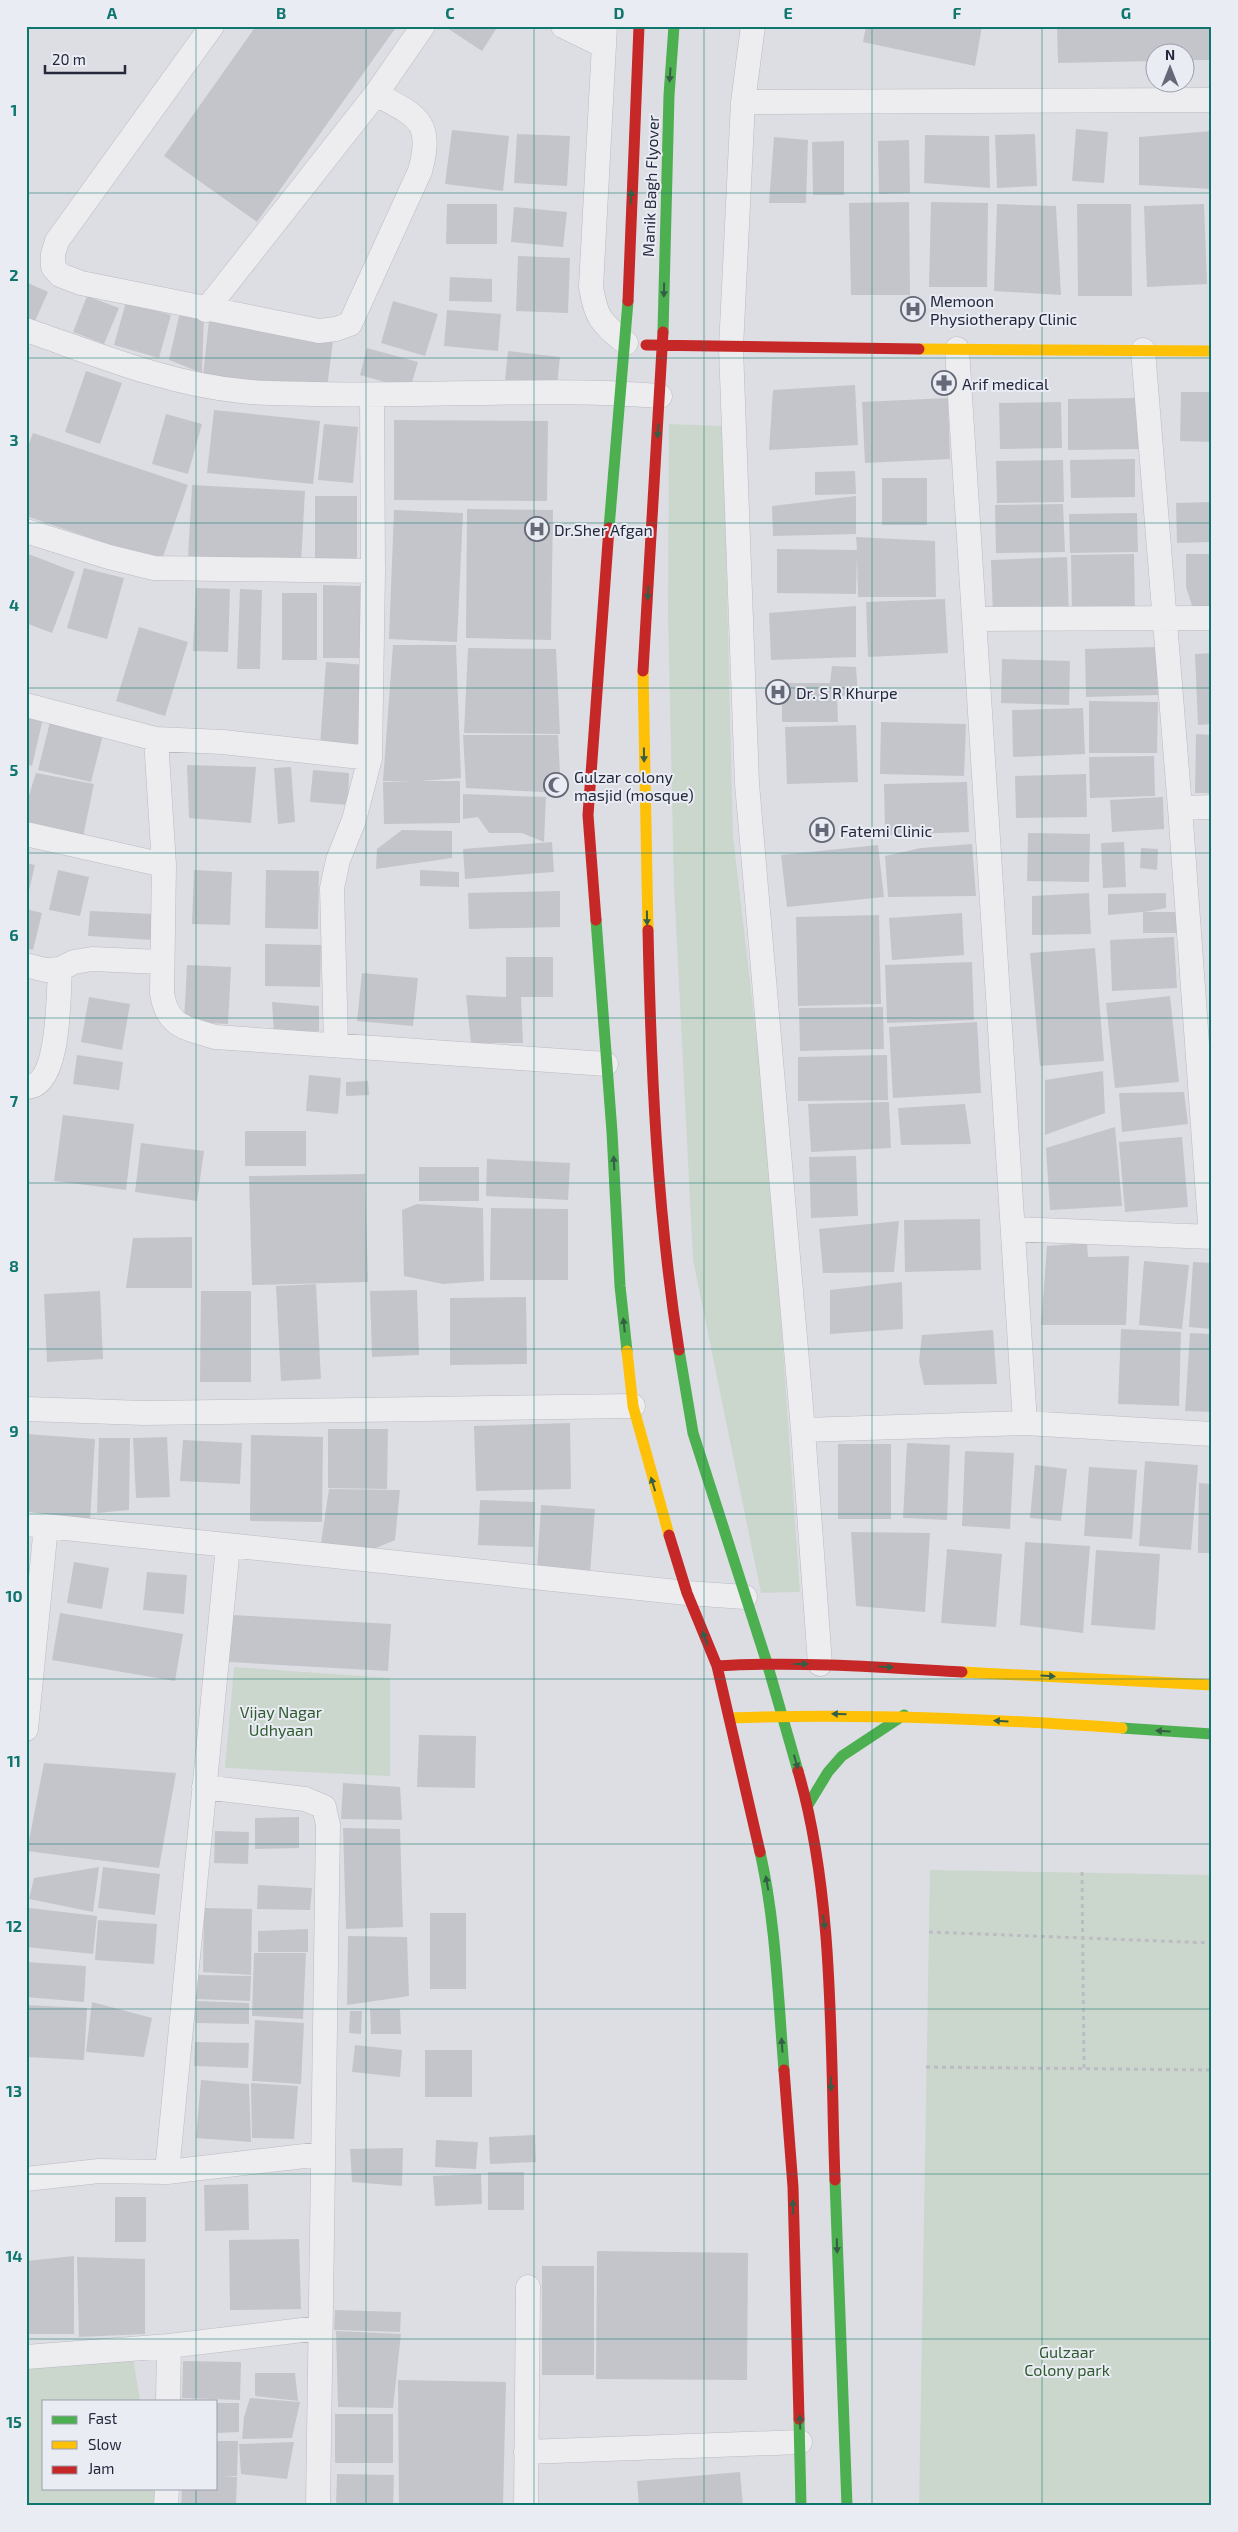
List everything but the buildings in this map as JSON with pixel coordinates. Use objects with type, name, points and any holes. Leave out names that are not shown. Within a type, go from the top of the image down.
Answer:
[{"type":"main road","name":"Manik Bagh Flyover","points":[[639,26],[626,343],[619,393],[588,815],[620,1286],[633,1406],[651,1476],[687,1593],[717,1666],[767,1882],[793,2187],[801,2506]]},
{"type":"main road","name":"Manik Bagh Flyover","points":[[674,26],[669,95],[663,347],[642,682],[648,948],[655,1137],[668,1281],[693,1433],[767,1663],[808,1805],[825,1929],[847,2506]]},
{"type":"main road","points":[[626,343],[663,347],[731,348],[1212,350]]},
{"type":"main road","points":[[717,1666],[767,1663],[820,1664],[1212,1685]]},
{"type":"main road","points":[[729,1718],[783,1715],[904,1715],[1212,1734]]},
{"type":"main road","points":[[808,1805],[828,1772],[842,1756],[904,1715]]},
{"type":"street","points":[[212,26],[57,241],[53,254],[53,267],[60,275],[82,283],[206,310],[319,331],[350,324],[420,171],[426,144],[425,134],[414,115],[376,94]]},
{"type":"street","points":[[206,310],[376,94],[423,26]]},
{"type":"street","points":[[563,26],[604,36],[591,288],[594,306],[602,323],[626,343]]},
{"type":"street","points":[[753,26],[743,102],[731,348],[747,784],[803,1430],[820,1664]]},
{"type":"street","points":[[743,102],[1212,100]]},
{"type":"street","points":[[26,330],[145,370],[202,386],[242,392],[372,395],[619,393],[660,396]]},
{"type":"street","points":[[958,349],[1025,1423]]},
{"type":"street","points":[[1013,1229],[1211,1237],[1180,808],[1163,618],[1143,350]]},
{"type":"street","points":[[336,1045],[332,888],[338,860],[354,820],[370,758],[373,571],[372,395]]},
{"type":"street","points":[[26,531],[109,557],[154,568],[373,571]]},
{"type":"street","points":[[975,619],[1212,618]]},
{"type":"street","points":[[26,705],[156,739],[223,742],[370,758]]},
{"type":"street","points":[[156,739],[164,865],[161,962],[164,1008],[175,1023],[215,1037],[606,1064]]},
{"type":"street","points":[[1180,808],[1212,807]]},
{"type":"street","points":[[26,834],[164,865]]},
{"type":"street","points":[[26,965],[45,970],[60,969],[74,962],[92,959],[161,962]]},
{"type":"street","points":[[26,1088],[42,1081],[49,1069],[54,1049],[60,969]]},
{"type":"street","points":[[26,1409],[144,1413],[633,1406]]},
{"type":"street","points":[[803,1430],[1025,1423],[1212,1434]]},
{"type":"street","points":[[27,1721],[36,1525],[687,1593],[745,1597]]},
{"type":"street","points":[[167,2172],[228,1546]]},
{"type":"street","points":[[204,1788],[305,1799],[324,1808],[328,1825],[319,2328],[318,2506]]},
{"type":"street","points":[[26,2179],[99,2171],[167,2172],[322,2154]]},
{"type":"street","points":[[526,2506],[528,2287]]},
{"type":"street","points":[[26,2358],[169,2346],[319,2328]]},
{"type":"street","points":[[168,2400],[169,2346]]},
{"type":"street","points":[[526,2452],[800,2442]]},
{"type":"street","points":[[166,2506],[167,2490]]},
{"type":"path","points":[[1082,1872],[1084,2069]]},
{"type":"path","points":[[929,1932],[1212,1942]]},
{"type":"path","points":[[926,2067],[1212,2070]]},
{"type":"green space","points":[[669,424],[723,426],[733,836],[768,1136],[800,1592],[761,1593],[693,1260],[674,886],[668,615]]},
{"type":"green space","name":"Vijay Nagar Udhyaan","points":[[234,1667],[390,1678],[390,1776],[225,1768]]},
{"type":"green space","name":"Gulzaar Colony park","points":[[930,1870],[1212,1875],[1212,2506],[919,2506]]},
{"type":"green space","points":[[132,2351],[140,2400],[42,2400],[42,2490],[156,2490],[159,2506],[26,2506],[26,2370]]},
{"type":"railway","points":[[26,33],[31,26]]},
{"type":"traffic: fast","points":[[663,332],[669,95],[674,26]]},
{"type":"traffic: fast","points":[[609,528],[628,301]]},
{"type":"traffic: fast","points":[[596,920],[612,1132],[620,1286],[627,1351]]},
{"type":"traffic: fast","points":[[679,1350],[693,1433],[767,1663],[798,1771]]},
{"type":"traffic: fast","points":[[808,1805],[828,1772],[842,1756],[904,1715]]},
{"type":"traffic: fast","points":[[1122,1728],[1212,1734]]},
{"type":"traffic: fast","points":[[760,1852],[773,1933],[784,2070]]},
{"type":"traffic: fast","points":[[835,2180],[847,2506]]},
{"type":"traffic: fast","points":[[799,2419],[801,2506]]},
{"type":"traffic: slow","points":[[919,349],[1212,351]]},
{"type":"traffic: slow","points":[[643,671],[648,930]]},
{"type":"traffic: slow","points":[[627,1351],[633,1406],[669,1535]]},
{"type":"traffic: slow","points":[[962,1672],[1212,1685]]},
{"type":"traffic: slow","points":[[729,1718],[827,1716],[926,1718],[1122,1728]]},
{"type":"traffic: jam","points":[[628,301],[639,26]]},
{"type":"traffic: jam","points":[[643,671],[663,332]]},
{"type":"traffic: jam","points":[[646,345],[919,349]]},
{"type":"traffic: jam","points":[[596,920],[588,815],[609,528]]},
{"type":"traffic: jam","points":[[648,930],[656,1141],[665,1246],[679,1350]]},
{"type":"traffic: jam","points":[[669,1535],[687,1593],[717,1666],[760,1852]]},
{"type":"traffic: jam","points":[[717,1666],[809,1664],[962,1672]]},
{"type":"traffic: jam","points":[[798,1771],[810,1819],[825,1921],[831,2026],[835,2180]]},
{"type":"traffic: jam","points":[[784,2070],[793,2187],[799,2419]]},
{"type":"place","name":"Memoon Physiotherapy Clinic","points":[[913,309]]},
{"type":"place","name":"Arif medical","points":[[944,383]]},
{"type":"place","name":"Dr.Sher Afgan","points":[[537,529]]},
{"type":"place","name":"Dr. S R Khurpe","points":[[778,692]]},
{"type":"place","name":"Gulzar colony masjid (mosque)","points":[[556,785]]},
{"type":"place","name":"Fatemi Clinic","points":[[822,830]]}]
